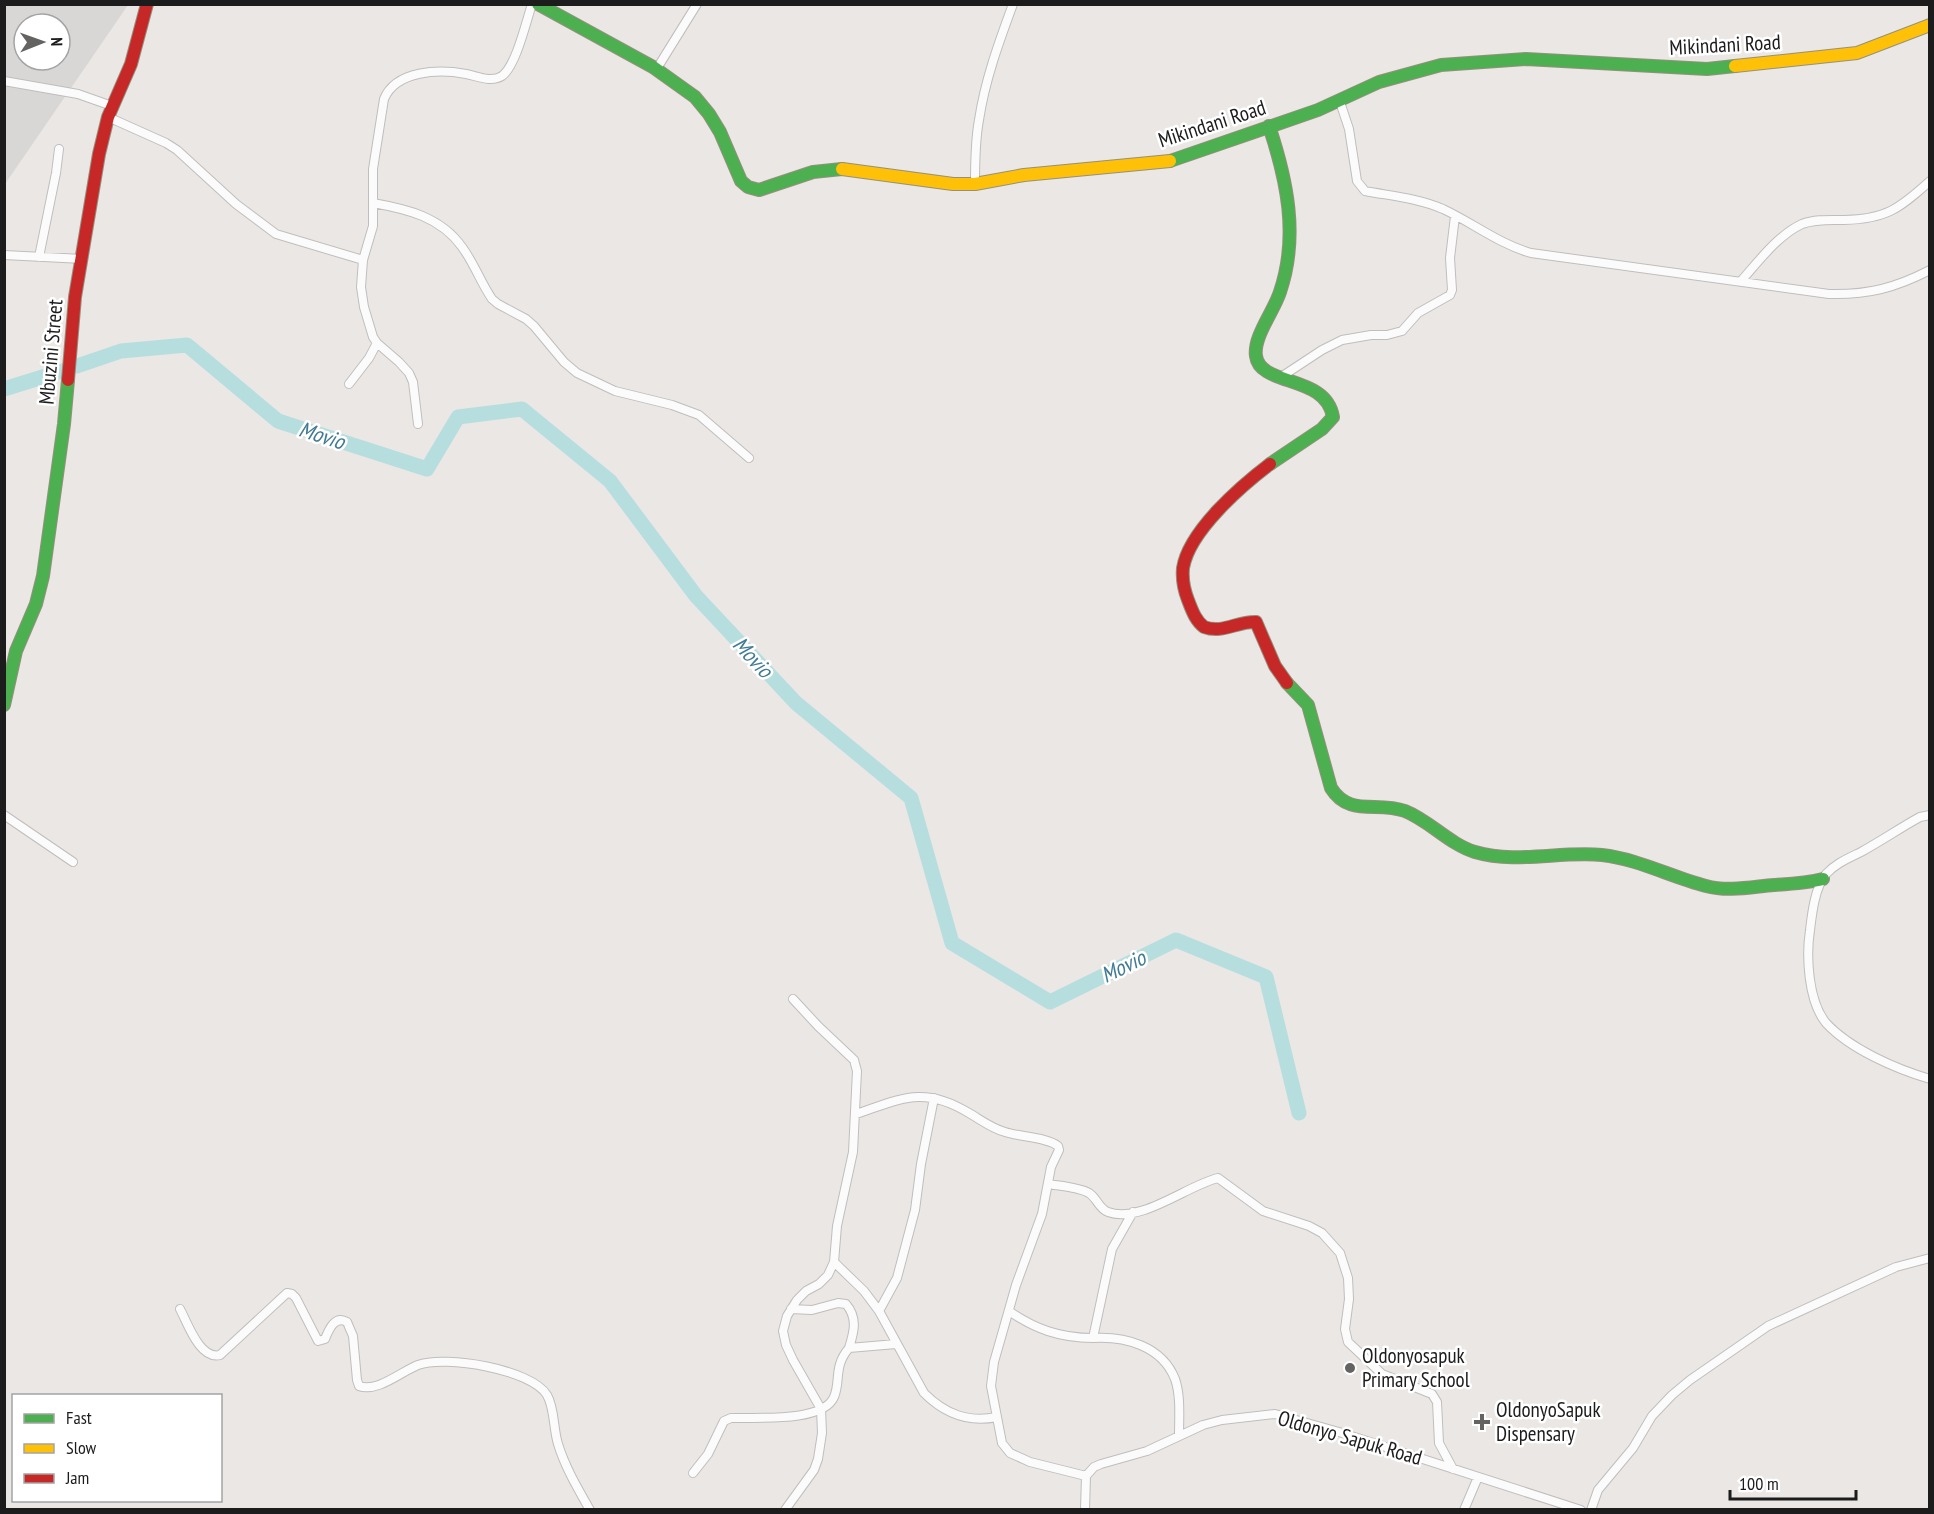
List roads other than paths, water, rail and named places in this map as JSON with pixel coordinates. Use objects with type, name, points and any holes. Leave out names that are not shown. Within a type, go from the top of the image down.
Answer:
[{"type":"street","name":"Mbuzini Street","points":[[4,705],[16,651],[36,604],[43,576],[64,424],[75,297],[99,154],[110,112],[131,64],[147,4]]},
{"type":"street","points":[[418,424],[413,382],[409,373],[399,362],[377,343],[364,307],[361,287],[363,260],[373,226],[373,169],[381,114],[388,90],[394,84],[408,78],[431,72],[465,74],[487,79],[502,76],[514,57],[532,4]]},
{"type":"street","name":"Mikindani Road","points":[[538,4],[564,15],[683,88],[703,106],[715,123],[741,181],[747,187],[759,189],[813,172],[840,169],[953,184],[975,184],[1024,175],[1168,162],[1318,110],[1378,82],[1441,65],[1526,59],[1707,69],[1857,53],[1929,25]]},
{"type":"street","points":[[656,70],[697,4]]},
{"type":"street","points":[[975,184],[979,120],[992,64],[1013,4]]},
{"type":"street","points":[[4,81],[78,94],[177,150],[236,204],[276,234],[363,260]]},
{"type":"street","points":[[1340,99],[1360,187],[1365,191],[1422,201],[1521,250],[1545,256],[1842,295],[1873,292],[1894,286],[1929,270]]},
{"type":"street","points":[[1269,126],[1285,174],[1290,243],[1281,291],[1254,351],[1265,373],[1281,376],[1319,395],[1331,407],[1333,417],[1325,428],[1268,465],[1211,516],[1188,554],[1182,577],[1186,596],[1199,624],[1207,629],[1219,630],[1250,621],[1256,622],[1275,666],[1308,705],[1336,797],[1349,805],[1395,808],[1407,812],[1458,845],[1494,856],[1533,857],[1569,854],[1611,856],[1705,886],[1726,890],[1802,885],[1823,879]]},
{"type":"street","points":[[39,257],[59,148]]},
{"type":"street","points":[[1741,281],[1794,228],[1815,221],[1852,220],[1883,215],[1895,210],[1929,181]]},
{"type":"street","points":[[373,203],[404,209],[443,226],[463,248],[492,299],[526,319],[564,362],[577,373],[596,384],[615,391],[672,405],[699,415],[749,458]]},
{"type":"street","points":[[1281,376],[1342,340],[1402,331],[1418,313],[1450,295],[1452,290],[1450,250],[1455,216]]},
{"type":"street","points":[[4,255],[83,259]]},
{"type":"street","points":[[349,384],[369,358],[377,343]]},
{"type":"street","points":[[4,815],[73,862]]},
{"type":"street","points":[[1929,815],[1920,817],[1839,863],[1823,879],[1816,900],[1808,948],[1811,982],[1815,999],[1825,1021],[1846,1040],[1894,1067],[1929,1079]]},
{"type":"street","points":[[785,1509],[814,1470],[822,1433],[821,1409],[786,1345],[783,1331],[791,1309],[806,1292],[828,1275],[834,1262],[837,1226],[851,1162],[858,1071],[854,1060],[793,999]]},
{"type":"street","points":[[856,1114],[910,1096],[934,1098],[968,1112],[993,1128],[1056,1144],[1059,1150],[1051,1167],[1042,1214],[993,1362],[992,1386],[1002,1443],[1010,1453],[1030,1462],[1086,1476],[1085,1509]]},
{"type":"street","points":[[879,1311],[897,1278],[915,1209],[934,1098]]},
{"type":"street","points":[[1048,1184],[1089,1194],[1102,1209],[1109,1213],[1133,1212],[1158,1205],[1218,1178],[1263,1211],[1309,1226],[1322,1233],[1340,1253],[1348,1278],[1349,1299],[1345,1329],[1348,1342],[1382,1374],[1432,1394],[1437,1402],[1439,1443],[1453,1469]]},
{"type":"street","points":[[1092,1338],[1112,1249],[1133,1212]]},
{"type":"street","points":[[1591,1509],[1598,1490],[1633,1448],[1652,1416],[1690,1380],[1768,1326],[1896,1267],[1929,1258]]},
{"type":"street","points":[[834,1262],[864,1292],[879,1311],[924,1393],[943,1410],[957,1416],[973,1420],[997,1417]]},
{"type":"street","points":[[180,1309],[204,1350],[216,1356],[258,1321],[281,1297],[287,1293],[292,1294],[297,1298],[318,1341],[325,1339],[332,1324],[338,1320],[343,1319],[347,1322],[353,1336],[357,1380],[359,1386],[364,1388],[394,1379],[417,1366],[445,1362],[470,1363],[530,1381],[546,1394],[564,1460],[590,1509]]},
{"type":"street","points":[[693,1473],[708,1454],[724,1421],[731,1418],[793,1417],[821,1409],[835,1396],[838,1370],[854,1332],[852,1311],[846,1304],[838,1303],[812,1310],[791,1309]]},
{"type":"street","points":[[1009,1311],[1040,1330],[1058,1336],[1116,1339],[1143,1345],[1165,1363],[1175,1379],[1178,1390],[1179,1436]]},
{"type":"street","points":[[849,1348],[896,1344]]},
{"type":"street","name":"Oldonyo Sapuk Road","points":[[1086,1476],[1094,1467],[1101,1464],[1147,1451],[1222,1420],[1275,1414],[1581,1509]]},
{"type":"street","points":[[1464,1509],[1478,1477]]},
{"type":"waterway","name":"Movio","points":[[77,366],[121,351],[187,345],[278,421],[427,469],[458,417],[522,409],[610,481],[696,596],[796,703],[911,798],[952,943],[1050,1002],[1176,940],[1266,977],[1299,1113]]},
{"type":"waterway","name":"Movio","points":[[4,389],[62,371]]},
{"type":"place","name":"Oldonyosapuk Primary School","points":[[1350,1368]]},
{"type":"place","name":"OldonyoSapuk Dispensary","points":[[1482,1422]]}]
